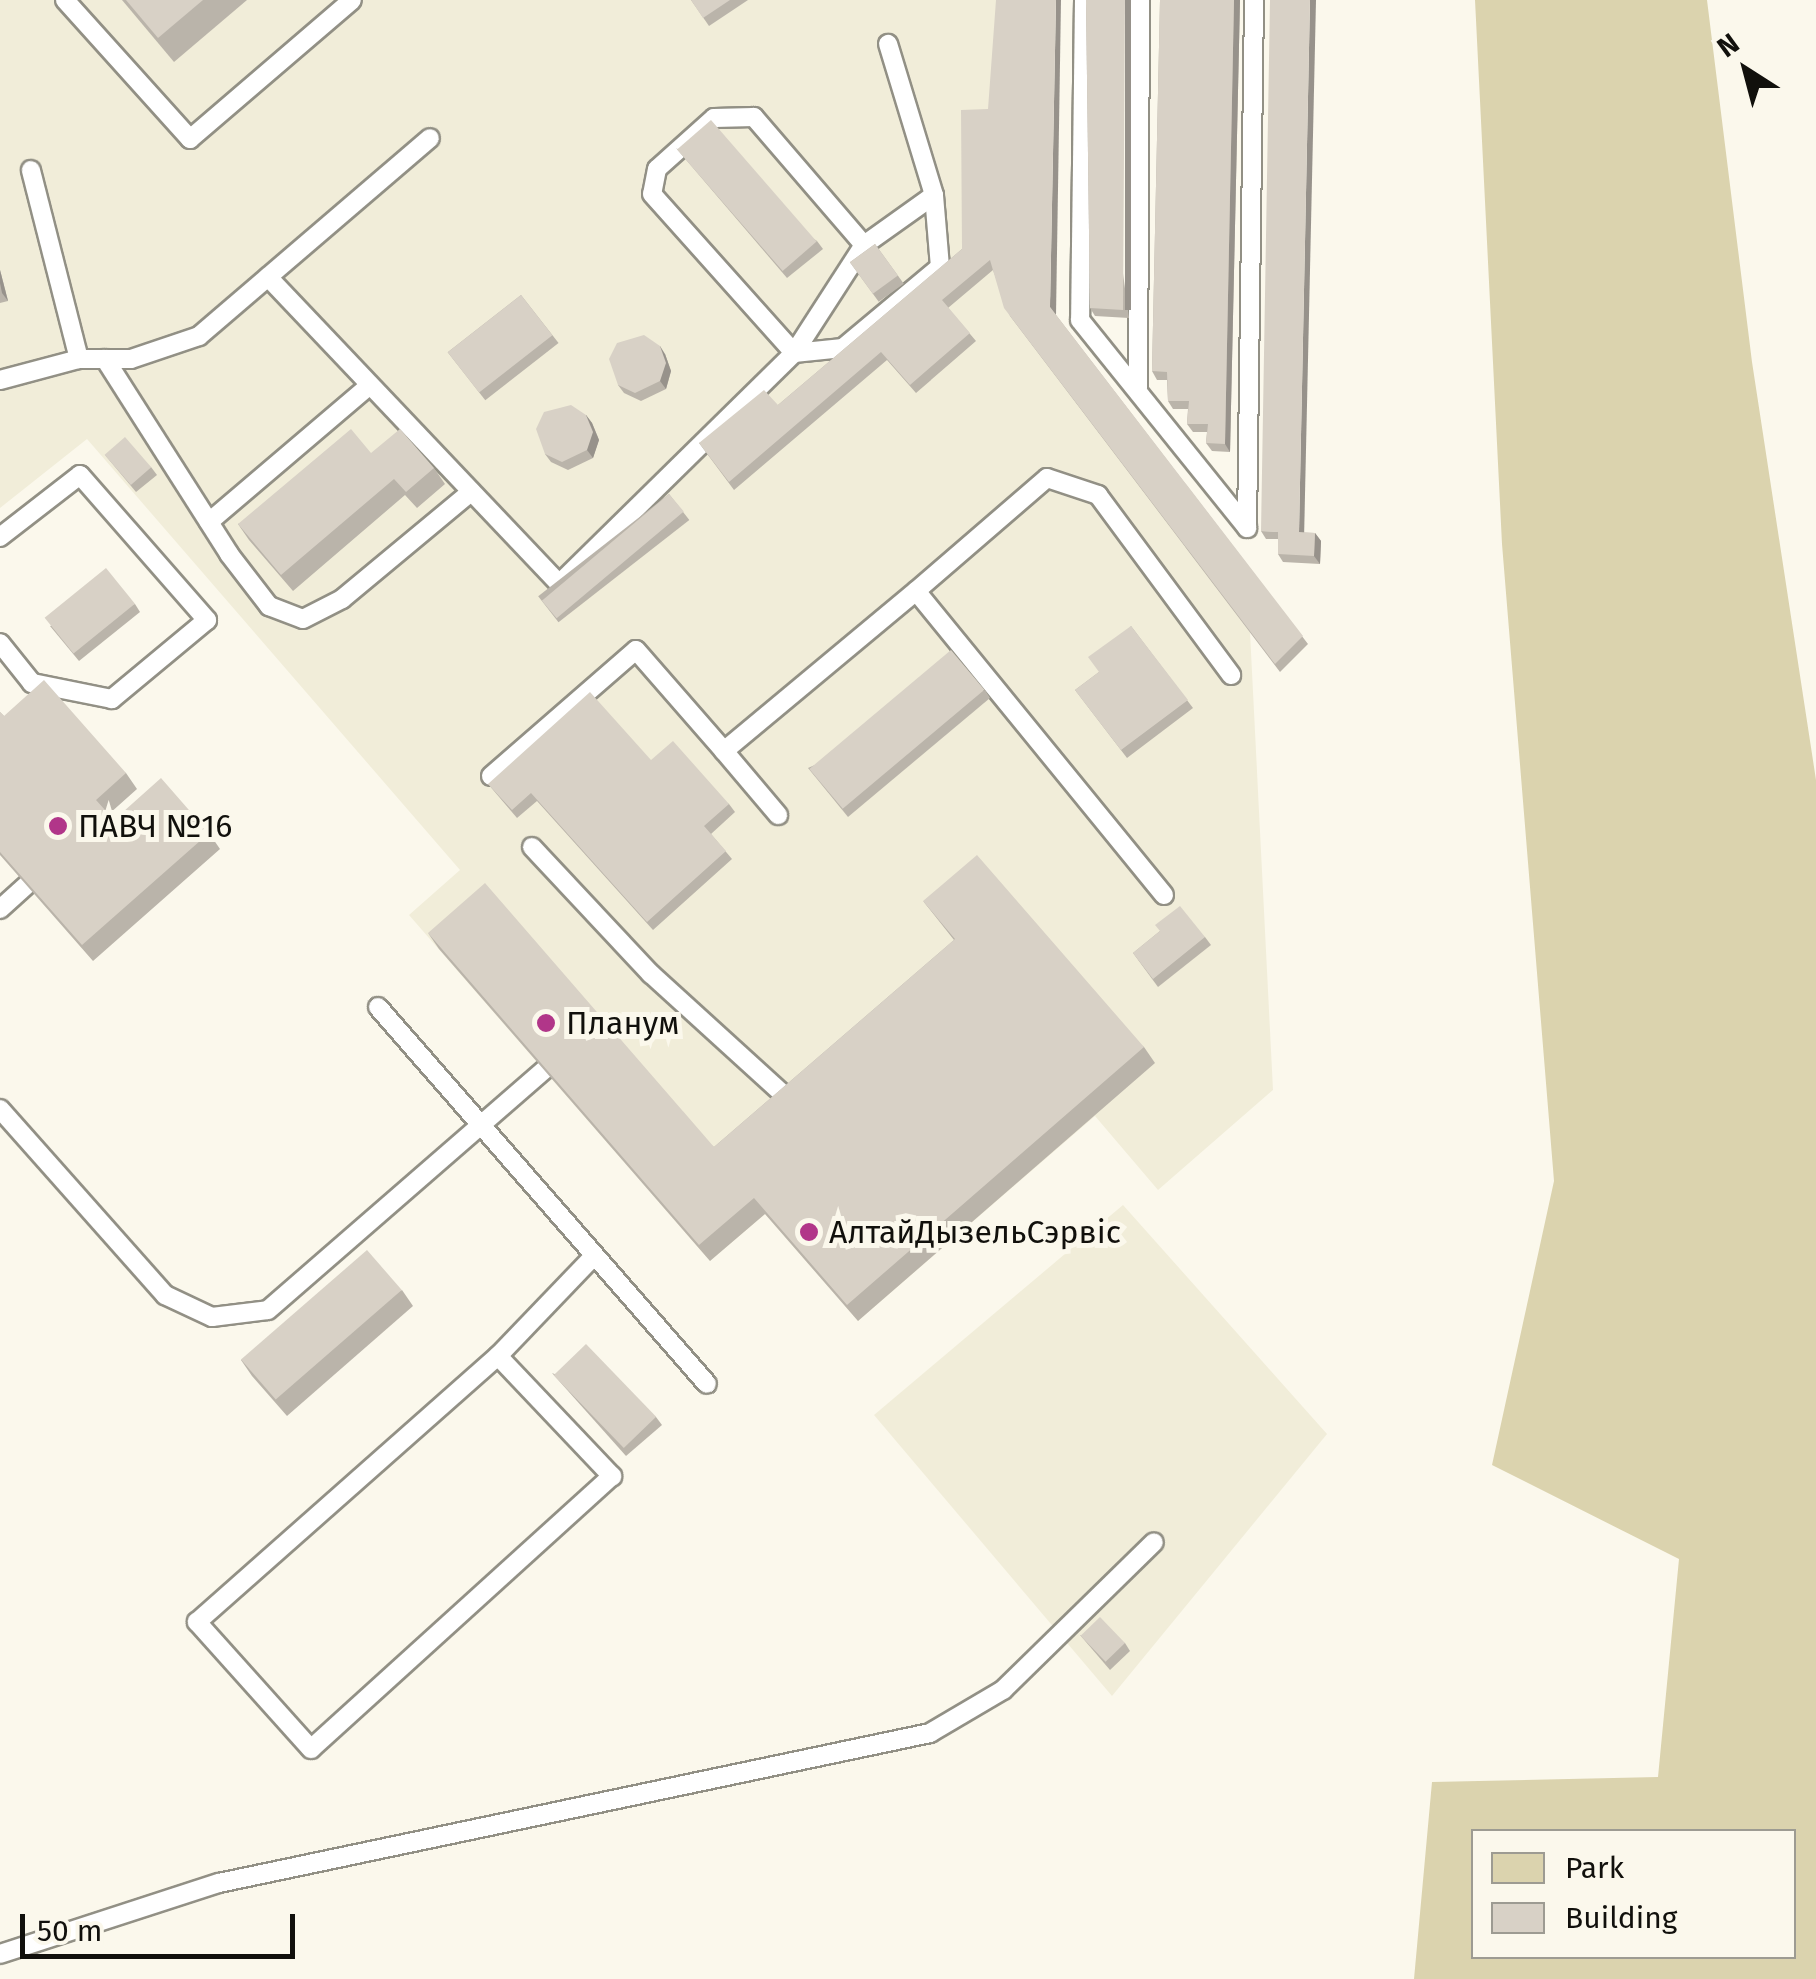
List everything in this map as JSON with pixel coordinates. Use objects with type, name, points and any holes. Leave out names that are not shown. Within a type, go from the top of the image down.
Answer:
[{"type":"lane","points":[[65,0],[190,139],[352,0]]},
{"type":"lane","points":[[1084,0],[1080,320],[1247,528],[1254,0]]},
{"type":"lane","points":[[1138,388],[1140,0]]},
{"type":"lane","points":[[794,353],[843,348],[940,268],[934,195],[888,44]]},
{"type":"lane","points":[[794,353],[652,194],[657,169],[714,118],[754,118],[864,244]]},
{"type":"lane","points":[[0,380],[79,359],[131,359],[199,336],[430,138]]},
{"type":"lane","points":[[31,170],[79,359]]},
{"type":"lane","points":[[268,277],[559,584],[794,353],[864,244],[934,195]]},
{"type":"lane","points":[[104,360],[208,522],[269,606],[303,619],[342,599],[471,492]]},
{"type":"lane","points":[[208,522],[370,385]]},
{"type":"lane","points":[[0,538],[80,475],[207,620],[112,699],[32,683],[0,643]]},
{"type":"lane","points":[[724,751],[1047,478],[1098,495],[1232,675]]},
{"type":"lane","points":[[916,591],[1164,895]]},
{"type":"lane","points":[[491,776],[636,650],[778,815]]},
{"type":"lane","points":[[532,847],[651,974],[782,1093]]},
{"type":"lane","points":[[0,909],[26,886]]},
{"type":"lane","points":[[378,1007],[707,1384]]},
{"type":"lane","points":[[0,1109],[165,1295],[212,1317],[268,1310],[544,1070]]},
{"type":"lane","points":[[498,1356],[612,1476],[311,1750],[198,1622],[498,1356],[593,1256]]},
{"type":"lane","points":[[0,1954],[218,1883],[930,1733],[1003,1690],[1154,1542]]},
{"type":"shaded area","points":[[0,0],[1002,0],[996,268],[1250,632],[1273,1090],[1158,1190],[1095,1116],[858,1321],[765,1214],[710,1261],[409,915],[460,870],[87,439],[0,508]]},
{"type":"shaded area","points":[[1123,1205],[1327,1434],[1112,1696],[874,1415]]},
{"type":"green space","points":[[1475,0],[1707,0],[1752,362],[1816,780],[1816,1979],[1414,1979],[1432,1782],[1658,1777],[1679,1559],[1492,1465],[1554,1181],[1502,544]]},
{"type":"building","points":[[126,0],[203,0],[158,38]]},
{"type":"building","points":[[691,0],[730,0],[703,18]]},
{"type":"building","points":[[996,0],[1056,0],[1050,307],[1303,636],[1275,664],[1004,308],[990,260],[942,300],[970,333],[910,385],[881,352],[729,482],[699,443],[764,390],[778,405],[962,249],[961,110],[988,109]]},
{"type":"building","points":[[1086,0],[1125,0],[1123,310],[1090,308]]},
{"type":"building","points":[[1160,0],[1234,0],[1225,444],[1206,443],[1208,424],[1187,424],[1189,401],[1168,401],[1167,372],[1152,371]]},
{"type":"building","points":[[1270,0],[1310,0],[1299,532],[1315,533],[1314,556],[1278,554],[1278,532],[1261,531]]},
{"type":"building","points":[[711,120],[817,242],[783,271],[677,150]]},
{"type":"building","points":[[875,244],[898,276],[873,294],[850,262]]},
{"type":"building","points":[[521,295],[552,335],[479,392],[448,352]]},
{"type":"building","points":[[644,335],[660,346],[666,363],[660,381],[635,393],[618,385],[609,359],[617,343]]},
{"type":"building","points":[[571,405],[586,415],[593,432],[587,450],[562,462],[545,454],[536,429],[544,412]]},
{"type":"building","points":[[351,429],[371,453],[400,429],[434,468],[406,492],[394,479],[281,575],[238,524]]},
{"type":"building","points":[[125,437],[151,467],[131,485],[105,455]]},
{"type":"building","points":[[669,494],[684,512],[557,618],[542,601]]},
{"type":"building","points":[[106,568],[135,604],[74,653],[45,618]]},
{"type":"building","points":[[1131,626],[1188,700],[1121,750],[1075,690],[1099,672],[1088,657]]},
{"type":"building","points":[[951,650],[984,690],[843,809],[809,769]]},
{"type":"building","name":"ПАВЧ №16","points":[[44,680],[126,773],[96,800],[114,820],[161,778],[209,833],[82,945],[0,852],[0,712],[4,716]]},
{"type":"building","points":[[590,692],[651,760],[673,741],[729,804],[704,826],[726,851],[647,922],[531,793],[512,810],[488,784]]},
{"type":"building","points":[[977,855],[1144,1047],[847,1305],[754,1198],[699,1245],[428,933],[485,883],[714,1147],[955,939],[923,901]]},
{"type":"building","points":[[1180,906],[1205,937],[1153,979],[1133,953],[1160,931],[1155,925]]},
{"type":"building","points":[[367,1250],[402,1290],[276,1400],[241,1360]]},
{"type":"building","points":[[586,1344],[656,1417],[624,1448],[554,1375]]},
{"type":"building","points":[[1100,1617],[1125,1643],[1106,1662],[1081,1636]]},
{"type":"place","name":"ПАВЧ №16","points":[[58,826]]},
{"type":"place","name":"Планум","points":[[546,1023]]},
{"type":"place","name":"АлтайДызельСэрвіс","points":[[809,1232]]}]
